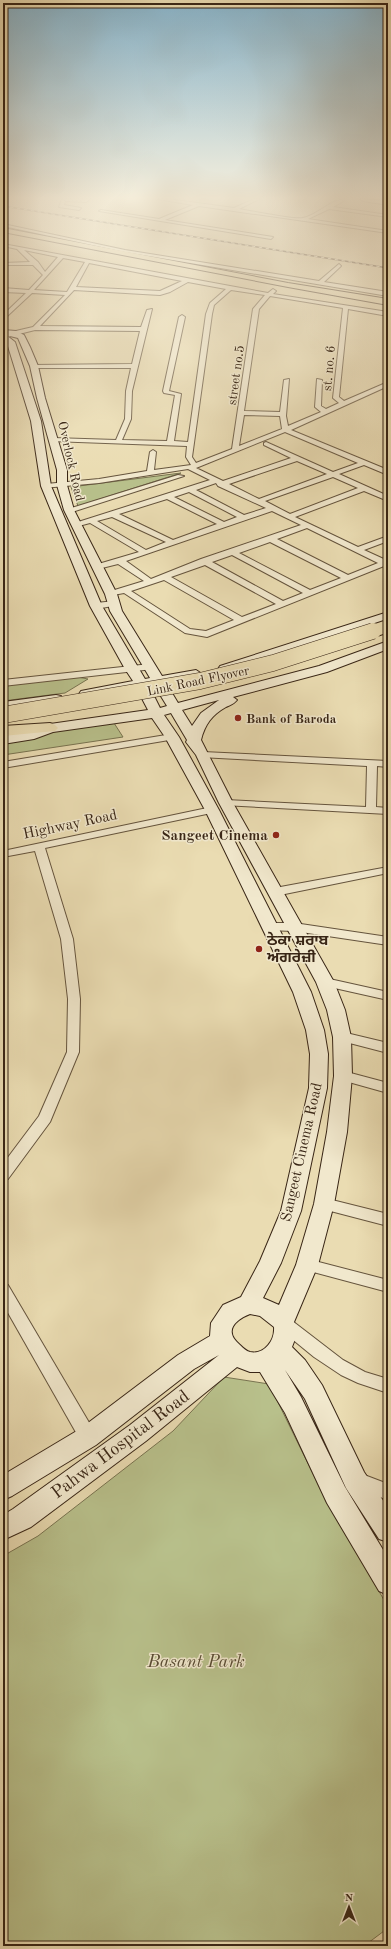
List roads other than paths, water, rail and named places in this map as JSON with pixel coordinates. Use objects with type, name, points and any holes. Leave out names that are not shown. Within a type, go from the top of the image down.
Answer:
[{"type":"main road","points":[[290,290],[388,306]]},
{"type":"main road","points":[[316,290],[388,302]]},
{"type":"main road","name":"Link Road Flyover","points":[[3,716],[131,694],[274,663],[388,626]]},
{"type":"main road","name":"Link Road Flyover","points":[[3,723],[224,684],[282,669],[388,634]]},
{"type":"main road","points":[[3,731],[50,728]]},
{"type":"street","points":[[3,290],[30,292],[70,291],[160,293],[170,290]]},
{"type":"street","points":[[228,290],[212,304],[209,314],[189,458],[193,468],[218,482],[387,564]]},
{"type":"street","points":[[243,290],[388,314]]},
{"type":"street","name":"street no.5","points":[[235,451],[256,309],[269,294],[275,290]]},
{"type":"street","points":[[363,290],[388,294]]},
{"type":"street","points":[[35,328],[70,291]]},
{"type":"street","points":[[3,318],[30,292]]},
{"type":"street","name":"st. no. 6","points":[[344,404],[336,398],[343,322],[346,307]]},
{"type":"street","points":[[118,442],[128,419],[129,391],[136,366],[143,329],[150,310]]},
{"type":"street","points":[[170,444],[178,394],[166,391],[182,318]]},
{"type":"street","points":[[6,334],[35,328],[143,329]]},
{"type":"street","name":"Overlock Road","points":[[6,334],[21,337],[34,366],[62,470],[62,486],[69,510],[78,525],[113,598],[116,612],[174,708]]},
{"type":"street","name":"Overlock Road","points":[[6,334],[11,342],[36,421],[46,486],[96,606],[132,670],[141,683],[156,713]]},
{"type":"street","points":[[34,366],[136,366]]},
{"type":"street","points":[[285,430],[284,414],[287,380]]},
{"type":"street","points":[[319,380],[318,407],[326,412]]},
{"type":"street","points":[[46,486],[62,486],[193,468],[285,430],[388,384]]},
{"type":"street","points":[[69,510],[295,434],[388,391]]},
{"type":"street","points":[[240,413],[284,414]]},
{"type":"street","points":[[285,430],[388,473]]},
{"type":"street","points":[[53,440],[191,444]]},
{"type":"street","points":[[266,444],[388,498]]},
{"type":"street","points":[[150,474],[154,452]]},
{"type":"street","points":[[78,525],[189,489],[218,482],[298,458]]},
{"type":"street","points":[[259,501],[364,463]]},
{"type":"street","points":[[290,516],[365,488]]},
{"type":"street","points":[[189,489],[243,517]]},
{"type":"street","points":[[167,496],[223,524]]},
{"type":"street","points":[[98,567],[146,553],[223,524],[274,508]]},
{"type":"street","points":[[112,514],[174,543]]},
{"type":"street","points":[[90,520],[146,553]]},
{"type":"street","points":[[96,606],[113,598],[125,590],[309,525]]},
{"type":"street","points":[[269,538],[348,578]]},
{"type":"street","points":[[357,550],[388,538]]},
{"type":"street","points":[[232,552],[309,593]]},
{"type":"street","points":[[120,561],[150,582]]},
{"type":"street","points":[[204,561],[283,604]]},
{"type":"street","points":[[125,590],[188,631],[207,634],[309,593],[387,564]]},
{"type":"street","points":[[165,577],[242,621]]},
{"type":"street","points":[[3,706],[67,698],[141,683],[214,672],[388,616]]},
{"type":"street","points":[[3,740],[29,736],[50,728],[156,713],[331,667],[388,645]]},
{"type":"street","points":[[3,683],[150,667]]},
{"type":"street","points":[[331,667],[312,675],[236,696],[210,710],[198,725],[198,749],[372,764],[388,764]]},
{"type":"street","points":[[99,691],[132,670]]},
{"type":"street","name":"Sangeet Cinema Road","points":[[174,708],[198,749],[219,806],[270,927],[302,992],[315,1030],[319,1054],[318,1088],[291,1211],[270,1263],[249,1304]]},
{"type":"street","name":"Sangeet Cinema Road","points":[[156,713],[275,892],[325,982],[336,1010],[342,1037],[343,1076],[337,1132],[324,1204],[307,1265],[283,1322]]},
{"type":"street","points":[[3,765],[172,737]]},
{"type":"street","points":[[371,810],[372,764]]},
{"type":"street","name":"Highway Road","points":[[3,854],[219,806],[388,811]]},
{"type":"street","points":[[3,1175],[44,1118],[73,1052],[74,999],[67,939],[38,846]]},
{"type":"street","points":[[275,892],[388,870]]},
{"type":"street","points":[[270,927],[294,926],[388,941]]},
{"type":"street","points":[[325,982],[388,996]]},
{"type":"street","points":[[342,1037],[388,1048]]},
{"type":"street","points":[[343,1076],[388,1088]]},
{"type":"street","points":[[324,1204],[388,1220]]},
{"type":"street","points":[[307,1265],[388,1286]]},
{"type":"street","points":[[3,1290],[88,1437]]},
{"type":"street","points":[[283,1322],[286,1331],[285,1340],[272,1355],[249,1361],[228,1348],[220,1330],[223,1321],[229,1313],[238,1307],[249,1304],[269,1308],[306,1343],[344,1369],[357,1376],[388,1386]]},
{"type":"street","name":"Pahwa Hospital Road","points":[[3,1488],[88,1437],[186,1362],[228,1348]]},
{"type":"street","name":"Pahwa Hospital Road","points":[[3,1528],[22,1518],[138,1433],[228,1348]]},
{"type":"street","points":[[272,1355],[297,1367],[314,1392],[355,1480],[388,1530]]},
{"type":"street","points":[[272,1355],[281,1383],[336,1495],[388,1582]]},
{"type":"street","points":[[355,1480],[388,1492]]},
{"type":"place","name":"Bank of Baroda","points":[[238,718]]},
{"type":"place","name":"Sangeet Cinema","points":[[276,835]]},
{"type":"place","name":"ਠੇਕਾ ਸ਼ਰਾਬ ਅੰਗਰੇਜ਼ੀ","points":[[259,949]]},
{"type":"park label","name":"Basant Park","points":[[196,1661]]}]
